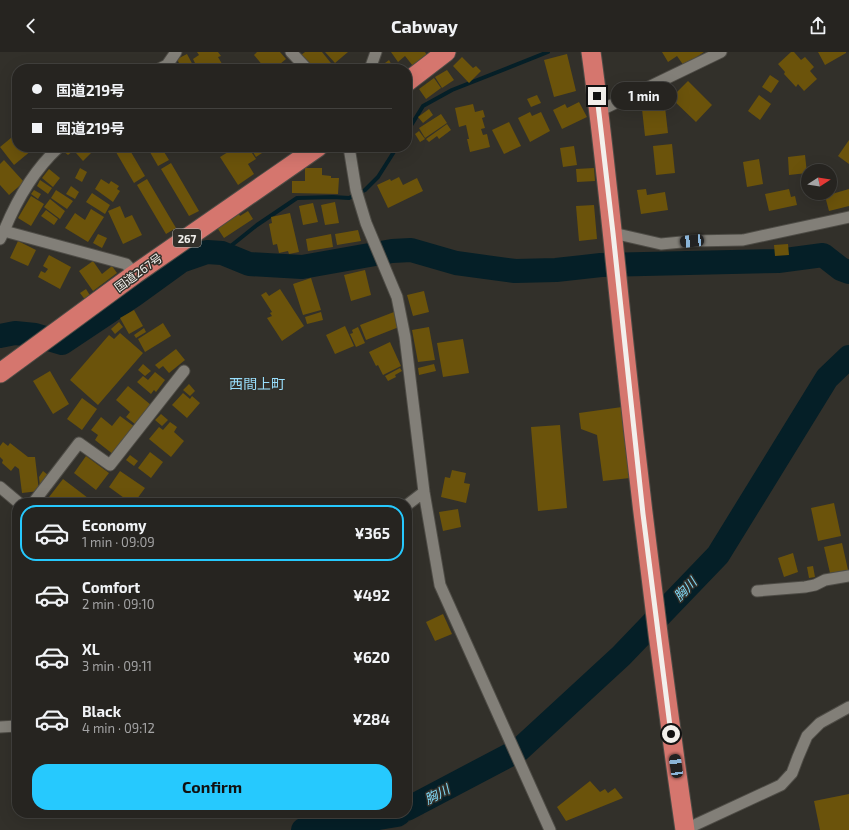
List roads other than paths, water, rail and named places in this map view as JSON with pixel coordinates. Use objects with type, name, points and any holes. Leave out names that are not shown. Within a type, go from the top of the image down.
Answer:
[{"type":"highway","points":[[412,78],[446,52]]},
{"type":"highway","points":[[591,52],[614,241],[643,514],[664,687],[685,830]]},
{"type":"highway","name":"国道267号","points":[[0,373],[135,274],[311,152]]},
{"type":"street","points":[[167,64],[176,52]]},
{"type":"street","points":[[291,52],[302,64]]},
{"type":"street","points":[[372,64],[376,52]]},
{"type":"street","points":[[599,111],[720,52]]},
{"type":"street","points":[[53,152],[32,177],[15,205],[2,235],[126,264],[135,274]]},
{"type":"street","points":[[350,152],[357,194],[366,223],[397,297],[405,337],[424,492],[440,585],[550,830]]},
{"type":"street","points":[[614,241],[661,244],[692,241],[743,240],[849,218]]},
{"type":"street","points":[[37,498],[79,442],[110,465],[184,371]]},
{"type":"street","points":[[0,487],[13,498]]},
{"type":"street","points":[[412,501],[424,492]]},
{"type":"street","points":[[757,591],[805,587],[815,585],[825,580],[849,576]]},
{"type":"street","points":[[685,830],[781,785],[792,773],[807,736],[820,723],[849,706]]},
{"type":"street","points":[[0,727],[12,726]]},
{"type":"waterway","points":[[412,124],[423,106],[452,90],[548,52]]},
{"type":"waterway","points":[[222,253],[257,225],[297,198],[349,198],[365,190],[378,177],[394,152]]},
{"type":"waterway","points":[[0,336],[15,333],[35,335],[62,343],[134,295],[181,261],[207,252],[222,253],[249,264],[302,267],[392,251],[411,250],[456,263],[515,271],[556,270],[601,265],[778,261],[823,255],[841,269],[849,272]]},
{"type":"waterway","name":"胸川","points":[[412,806],[519,750],[621,656],[718,555],[827,378],[849,357]]},
{"type":"waterway","name":"胸川","points":[[303,830],[378,818]]},
{"type":"district","name":"西間上町","points":[[257,383]]}]
